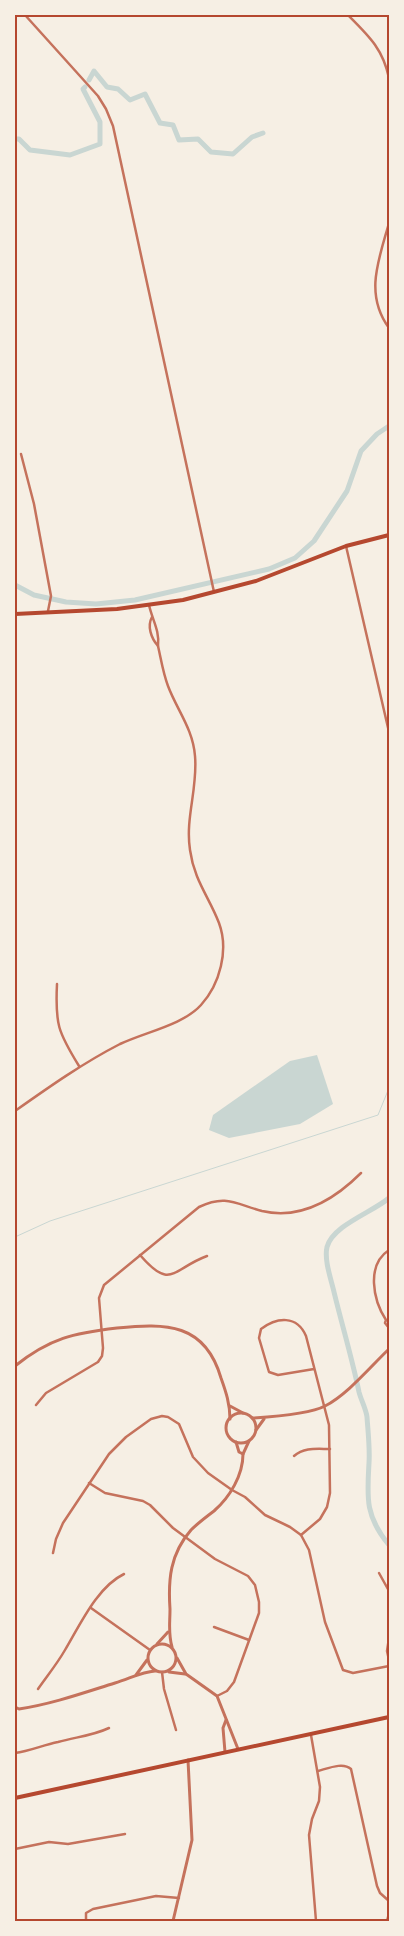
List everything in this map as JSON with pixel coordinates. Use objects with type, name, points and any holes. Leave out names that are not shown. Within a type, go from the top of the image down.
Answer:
[{"type":"main road","points":[[15,614],[48,611],[89,612],[149,606],[214,592],[277,574],[346,546],[389,535]]},
{"type":"main road","points":[[15,1798],[389,1717]]},
{"type":"street","points":[[25,15],[98,96],[113,126],[214,592]]},
{"type":"street","points":[[348,15],[376,44],[385,61],[389,78]]},
{"type":"street","points":[[389,223],[375,272],[374,290],[379,312],[389,328]]},
{"type":"street","points":[[21,454],[34,504],[51,596],[48,611]]},
{"type":"street","points":[[346,546],[389,732]]},
{"type":"street","points":[[15,1111],[79,1066],[121,1044],[185,1018],[201,1005],[210,992],[217,979],[222,962],[219,923],[200,887],[190,850],[189,826],[196,776],[195,754],[190,732],[168,686],[158,646],[158,633],[149,606]]},
{"type":"street","points":[[152,617],[149,623],[151,635],[153,641],[158,646]]},
{"type":"street","points":[[57,984],[56,1011],[58,1025],[63,1041],[79,1066]]},
{"type":"street","points":[[36,1405],[46,1393],[98,1362],[102,1356],[99,1298],[101,1290],[112,1277],[200,1206],[209,1202],[227,1199],[262,1211],[277,1213],[296,1212],[326,1202],[340,1193],[361,1173]]},
{"type":"street","points":[[389,1250],[377,1262],[374,1271],[374,1283],[378,1300],[388,1319],[385,1323],[389,1328]]},
{"type":"street","points":[[140,1255],[150,1267],[164,1275],[172,1275],[181,1271],[206,1256]]},
{"type":"street","points":[[301,1535],[320,1519],[327,1506],[330,1493],[329,1425],[314,1368],[303,1330],[293,1321],[285,1319],[275,1321],[261,1329],[260,1333],[269,1372],[278,1376],[314,1368]]},
{"type":"street","points":[[15,1366],[60,1338],[102,1330],[161,1325],[176,1328],[188,1333],[202,1343],[219,1370],[230,1406],[227,1432],[236,1442],[239,1452],[243,1454]]},
{"type":"street","points":[[252,1418],[307,1412],[334,1401],[389,1349]]},
{"type":"street","points":[[230,1406],[252,1418],[255,1421],[256,1430]]},
{"type":"street","points":[[230,1419],[243,1413]]},
{"type":"street","points":[[54,1553],[56,1539],[63,1523],[104,1460],[126,1437],[151,1419],[162,1416],[168,1417],[179,1424],[190,1451],[208,1473],[245,1497],[265,1515],[290,1527],[301,1535],[309,1550],[325,1622],[341,1667],[353,1674],[389,1666]]},
{"type":"street","points":[[236,1442],[244,1443],[252,1438],[264,1418]]},
{"type":"street","points":[[238,1749],[217,1696],[186,1674],[176,1658],[168,1631],[170,1610],[168,1589],[170,1570],[176,1553],[185,1537],[220,1505],[232,1490],[248,1441]]},
{"type":"street","points":[[294,1456],[305,1449],[330,1449]]},
{"type":"street","points":[[89,1483],[105,1493],[142,1501],[215,1559],[244,1573],[252,1580],[259,1608],[250,1640],[234,1682],[228,1691],[217,1696]]},
{"type":"street","points":[[379,1573],[389,1591]]},
{"type":"street","points":[[38,1689],[63,1654],[78,1625],[90,1608],[110,1582],[124,1574]]},
{"type":"street","points":[[90,1608],[150,1650]]},
{"type":"street","points":[[214,1628],[250,1640]]},
{"type":"street","points":[[136,1675],[148,1659],[150,1650],[168,1631]]},
{"type":"street","points":[[389,1638],[387,1651],[389,1660]]},
{"type":"street","points":[[157,1644],[165,1644],[172,1647]]},
{"type":"street","points":[[165,1672],[174,1666],[176,1658]]},
{"type":"street","points":[[148,1659],[149,1664],[155,1671]]},
{"type":"street","points":[[15,1712],[17,1708],[50,1704],[144,1672],[155,1671],[186,1674]]},
{"type":"street","points":[[165,1672],[164,1689],[176,1730]]},
{"type":"street","points":[[225,1752],[223,1728],[226,1719]]},
{"type":"street","points":[[15,1753],[60,1741],[94,1735],[109,1728]]},
{"type":"street","points":[[310,1733],[318,1770],[320,1794],[309,1835],[316,1921]]},
{"type":"street","points":[[173,1921],[192,1840],[188,1760]]},
{"type":"street","points":[[318,1770],[342,1765],[348,1766],[351,1769],[377,1886],[380,1893],[389,1901]]},
{"type":"street","points":[[15,1849],[49,1842],[68,1844],[125,1834]]},
{"type":"street","points":[[86,1921],[86,1913],[93,1910],[156,1896],[171,1896],[179,1899]]},
{"type":"street","points":[[387,1921],[389,1913]]},
{"type":"shaded area","points":[[317,1055],[333,1104],[300,1124],[229,1138],[209,1130],[213,1115],[290,1061]]},
{"type":"waterway","points":[[89,80],[94,71],[107,87],[118,89],[130,100],[145,94],[160,123],[173,125],[179,140],[198,139],[211,152],[233,154],[252,137],[263,133]]},
{"type":"waterway","points":[[15,139],[19,139],[30,150],[70,155],[100,144],[100,122],[83,89],[85,87]]},
{"type":"waterway","points":[[15,585],[34,595],[66,602],[96,604],[135,600],[269,569],[295,558],[314,541],[347,491],[361,451],[377,434],[389,426]]},
{"type":"waterway","points":[[15,1237],[50,1221],[378,1115],[389,1088]]},
{"type":"waterway","points":[[389,1198],[337,1232],[331,1239],[326,1252],[327,1264],[359,1392],[366,1411],[369,1452],[369,1506],[375,1525],[389,1545]]}]
